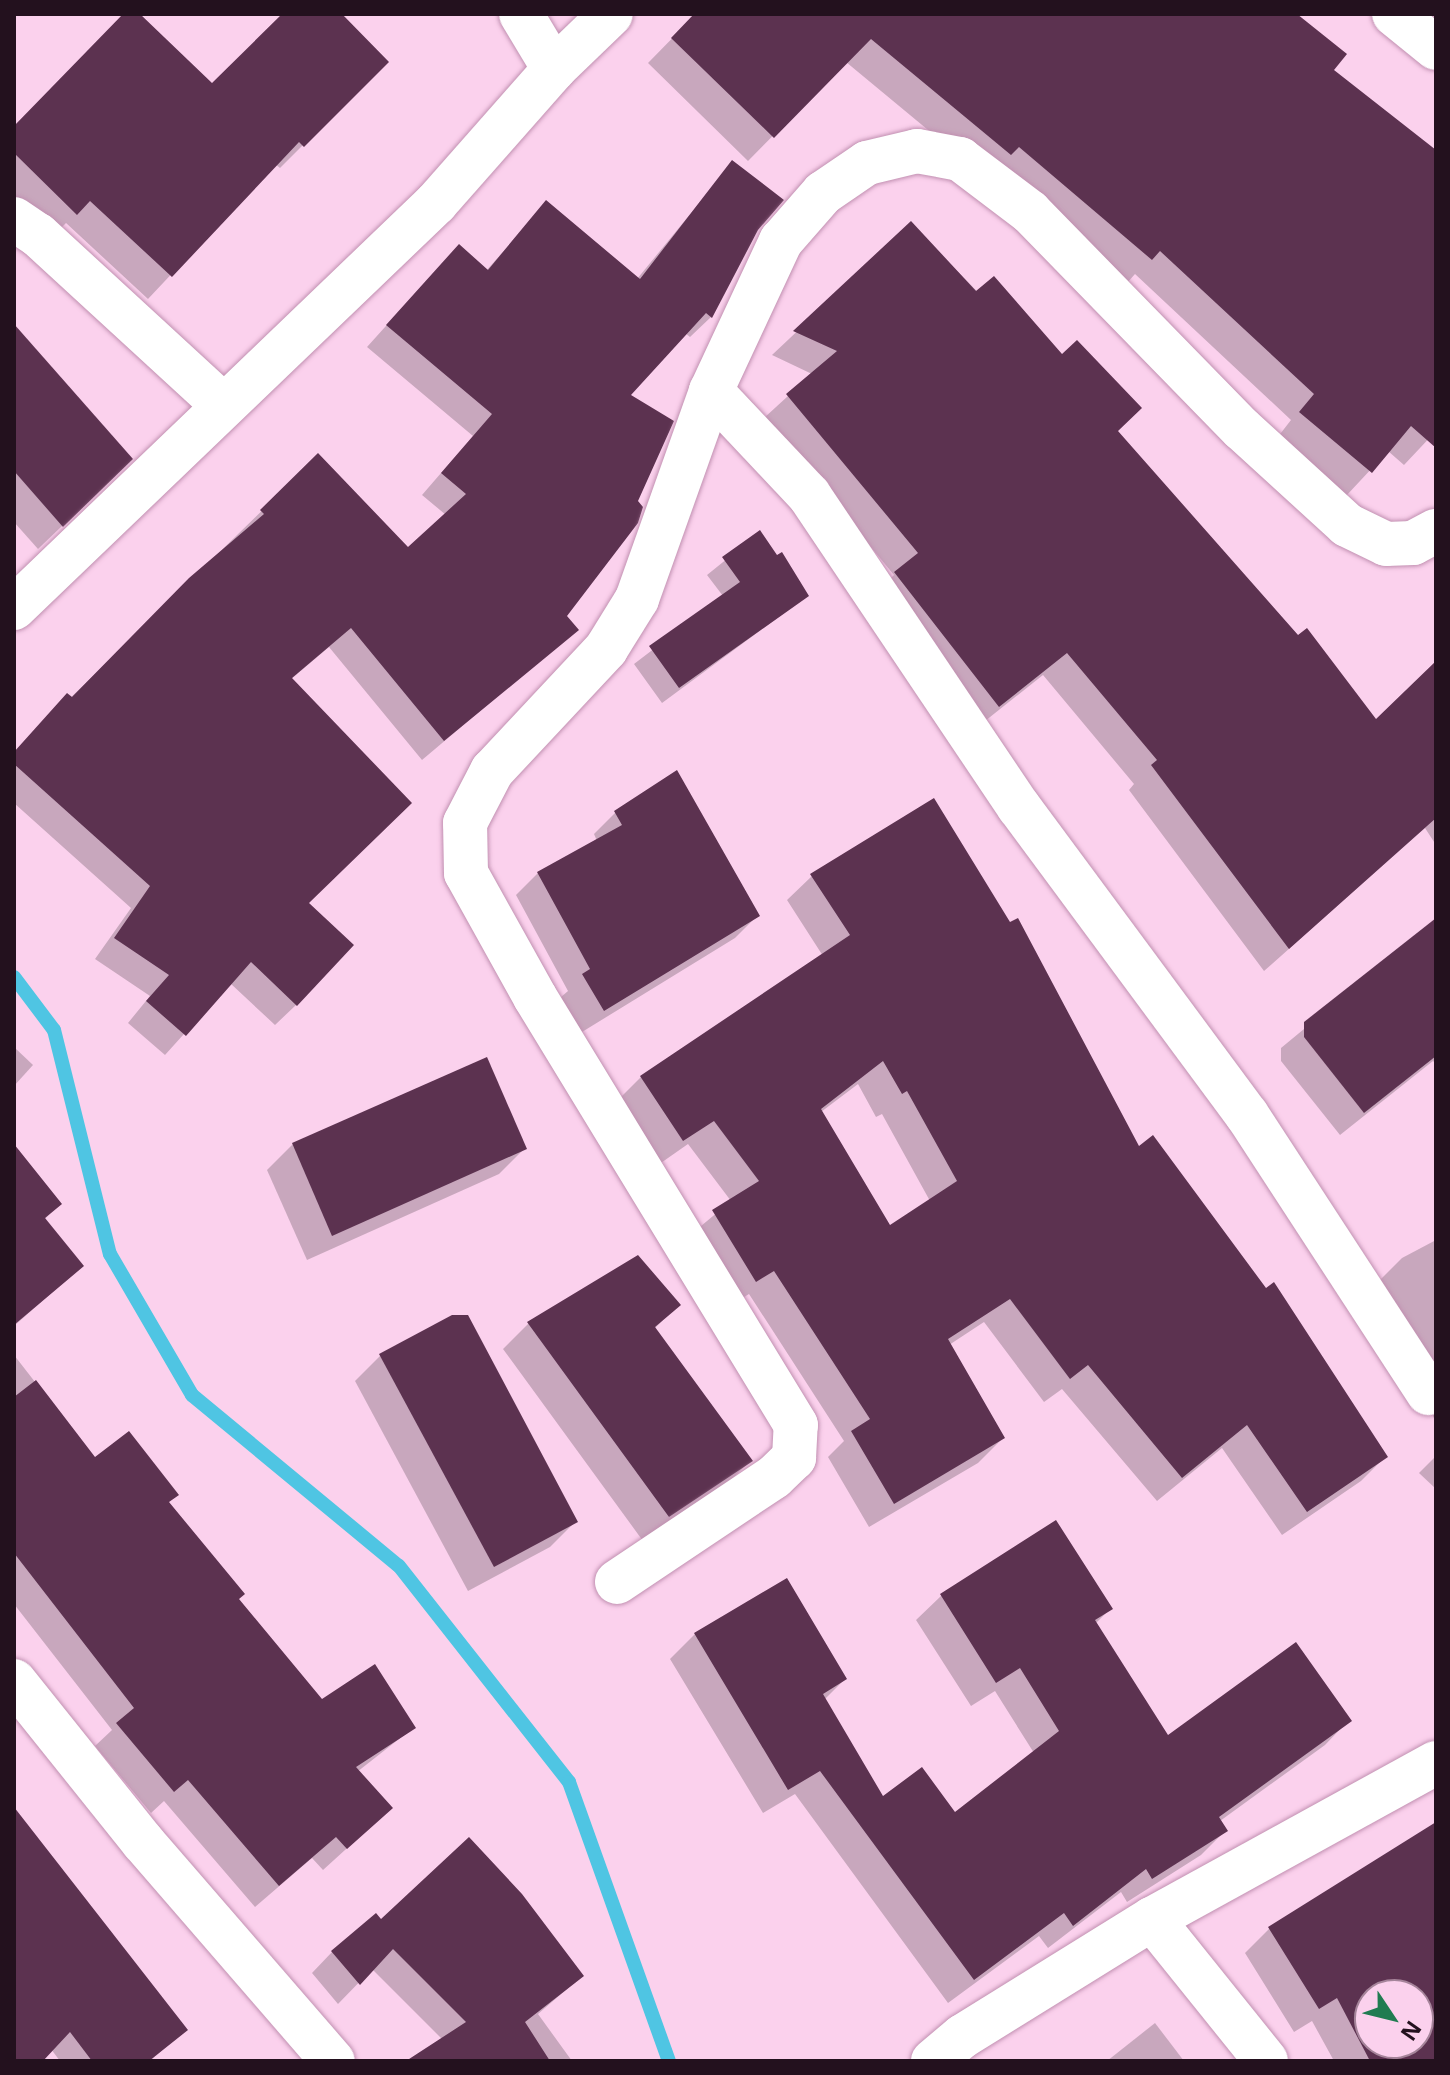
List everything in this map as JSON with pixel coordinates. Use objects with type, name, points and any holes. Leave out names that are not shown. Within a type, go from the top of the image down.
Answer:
[{"type":"street","points":[[521,14],[554,69]]},
{"type":"street","points":[[14,608],[436,203],[554,69],[611,14]]},
{"type":"street","points":[[1394,14],[1436,48]]},
{"type":"street","points":[[617,1582],[774,1477],[794,1458],[796,1425],[543,1011],[466,873],[465,823],[492,771],[606,649],[637,599],[711,391],[781,241],[823,193],[867,163],[917,151],[960,159],[1030,212],[1242,429],[1347,525],[1386,544],[1413,543],[1436,531]]},
{"type":"street","points":[[14,219],[38,235],[223,405]]},
{"type":"street","points":[[711,391],[809,495],[1019,807],[1247,1115],[1428,1393]]},
{"type":"street","points":[[14,1681],[143,1842],[333,2061]]},
{"type":"street","points":[[933,2061],[963,2036],[1152,1919],[1436,1763]]},
{"type":"street","points":[[1152,1919],[1266,2061]]},
{"type":"building","points":[[123,14],[140,14],[212,83],[282,14],[342,14],[389,62],[304,147],[299,142],[172,277],[90,201],[77,215],[14,153],[14,126]]},
{"type":"building","points":[[694,14],[1297,14],[1347,54],[1334,70],[1436,150],[1436,448],[1411,426],[1372,473],[1299,412],[1314,394],[1160,251],[1152,260],[1019,147],[1011,155],[871,39],[774,138],[671,38]]},
{"type":"building","points":[[732,160],[784,200],[758,230],[712,318],[706,313],[631,395],[674,421],[638,501],[643,507],[638,523],[567,616],[579,630],[444,741],[351,628],[292,678],[412,803],[309,903],[354,945],[297,1006],[251,962],[186,1036],[146,1001],[169,975],[114,938],[150,886],[14,764],[14,752],[67,693],[72,697],[189,578],[264,514],[260,510],[318,453],[408,547],[466,494],[441,473],[492,414],[386,325],[459,244],[488,270],[546,200],[640,279]]},
{"type":"building","points":[[911,221],[976,291],[994,276],[1062,354],[1077,340],[1142,408],[1118,431],[1298,635],[1307,628],[1376,719],[1436,661],[1436,818],[1289,949],[1151,765],[1157,760],[1067,653],[999,707],[894,572],[918,553],[786,394],[837,351],[793,331]]},
{"type":"building","points":[[14,324],[133,459],[63,527],[14,471]]},
{"type":"building","points":[[760,530],[777,555],[782,552],[809,596],[679,688],[649,646],[740,582],[722,557]]},
{"type":"building","points":[[677,770],[760,916],[604,1011],[582,974],[590,969],[537,872],[622,825],[614,811]]},
{"type":"building","points":[[934,798],[1010,922],[1018,918],[1139,1146],[1153,1135],[1266,1288],[1274,1282],[1388,1457],[1307,1512],[1247,1425],[1182,1478],[1088,1365],[1070,1379],[1010,1299],[948,1339],[1005,1438],[894,1504],[851,1431],[870,1419],[774,1271],[756,1282],[712,1210],[759,1181],[714,1121],[683,1141],[640,1076],[850,935],[810,874]],"holes":[[[883,1061],[902,1094],[907,1091],[957,1181],[890,1225],[821,1109]]]},
{"type":"building","points":[[1436,918],[1436,1056],[1364,1113],[1304,1037],[1304,1022]]},
{"type":"building","points":[[487,1057],[527,1149],[332,1236],[292,1143]]},
{"type":"building","points":[[14,1144],[62,1204],[45,1218],[84,1266],[14,1325]]},
{"type":"building","points":[[638,1255],[681,1305],[655,1327],[753,1461],[669,1517],[527,1322]]},
{"type":"building","points":[[452,1315],[468,1315],[578,1522],[494,1567],[379,1354]]},
{"type":"building","points":[[36,1380],[95,1457],[129,1431],[179,1495],[169,1502],[245,1594],[239,1599],[322,1699],[375,1664],[416,1728],[356,1767],[393,1808],[347,1849],[336,1837],[279,1886],[188,1780],[174,1792],[116,1723],[134,1708],[14,1553],[14,1397]]},
{"type":"building","points":[[1056,1520],[1113,1609],[1095,1620],[1168,1735],[1296,1642],[1352,1721],[1219,1817],[1228,1831],[1152,1879],[1146,1869],[1073,1926],[1064,1913],[974,1980],[820,1771],[788,1790],[694,1633],[787,1578],[847,1679],[823,1694],[883,1796],[922,1767],[955,1812],[1059,1731],[1020,1668],[996,1683],[940,1594]]},
{"type":"building","points":[[14,1807],[188,2030],[149,2061],[92,2061],[70,2032],[43,2061],[14,2061]]},
{"type":"building","points":[[1436,1822],[1436,2061],[1369,2059],[1434,2059],[1434,1979],[1354,1979],[1354,2030],[1337,1998],[1319,2009],[1268,1927]]},
{"type":"building","points":[[469,1837],[522,1894],[584,1976],[525,2022],[550,2061],[406,2061],[466,2022],[393,1949],[360,1985],[331,1951],[376,1913],[381,1919]]},
{"type":"waterway","points":[[14,977],[54,1030],[110,1254],[192,1395],[399,1566],[569,1782],[669,2061]]}]
